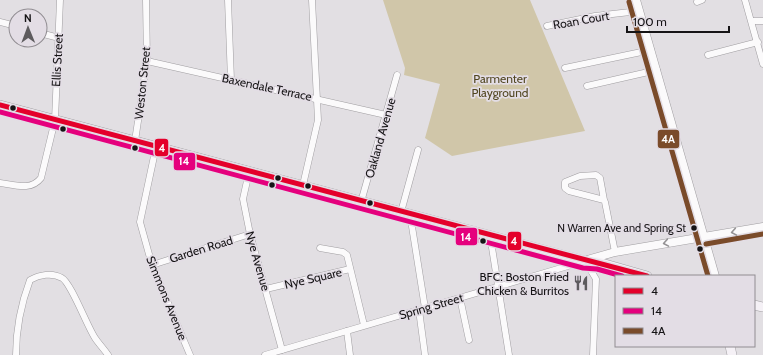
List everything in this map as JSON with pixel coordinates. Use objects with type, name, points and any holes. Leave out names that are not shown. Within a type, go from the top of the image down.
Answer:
[{"type":"main road","points":[[0,105],[585,261],[598,262],[644,275]]},
{"type":"street","name":"Ellis Street","points":[[0,183],[28,186],[36,184],[41,178],[54,120],[60,0]]},
{"type":"street","name":"Weston Street","points":[[135,142],[147,60],[146,0]]},
{"type":"street","points":[[228,0],[231,80]]},
{"type":"street","points":[[303,185],[318,120],[312,0]]},
{"type":"street","points":[[636,0],[715,275]]},
{"type":"street","points":[[745,0],[763,64]]},
{"type":"street","name":"Roan Court","points":[[547,26],[595,16],[639,11]]},
{"type":"street","points":[[752,21],[763,21]]},
{"type":"street","points":[[48,35],[59,38]]},
{"type":"street","points":[[708,55],[758,42]]},
{"type":"street","points":[[565,68],[651,50]]},
{"type":"street","name":"Baxendale Terrace","points":[[147,60],[386,115]]},
{"type":"street","points":[[586,86],[656,70]]},
{"type":"street","name":"Oakland Avenue","points":[[362,202],[397,74]]},
{"type":"street","name":"Simmons Avenue","points":[[156,147],[140,222],[152,265],[190,355]]},
{"type":"street","points":[[418,150],[406,213],[425,308]]},
{"type":"street","name":"Nye Avenue","points":[[249,172],[243,199],[250,234],[282,350]]},
{"type":"street","points":[[604,200],[569,190],[565,188],[565,182],[580,176],[596,175],[600,178],[615,252]]},
{"type":"street","name":"Spring Street","points":[[265,355],[615,252],[763,227]]},
{"type":"street","name":"Garden Road","points":[[152,265],[250,234]]},
{"type":"street","points":[[490,235],[509,355]]},
{"type":"street","points":[[320,248],[343,252],[347,255],[350,269]]},
{"type":"street","points":[[585,261],[596,279],[593,355]]},
{"type":"street","name":"Nye Square","points":[[266,289],[350,269],[364,326]]},
{"type":"street","points":[[16,355],[24,294],[30,280],[39,275],[62,278],[69,285],[95,339],[108,355]]},
{"type":"street","points":[[460,298],[469,340]]},
{"type":"street","points":[[419,310],[425,355]]},
{"type":"street","points":[[347,331],[350,355]]},
{"type":"green space","name":"Parmenter Playground","points":[[383,0],[530,0],[585,131],[452,156],[425,138],[440,84],[404,75],[405,68]]},
{"type":"transit line","name":"4A","points":[[629,2],[708,275]]},
{"type":"transit line","name":"4","points":[[0,105],[643,275]]},
{"type":"transit line","name":"14","points":[[0,112],[583,268],[597,269],[618,275]]},
{"type":"transit line","name":"4A","points":[[706,244],[763,234]]},
{"type":"place","name":"N Warren Ave and Spring St","points":[[694,228]]},
{"type":"place","name":"BFC: Boston Fried Chicken & Burritos","points":[[581,283]]}]
